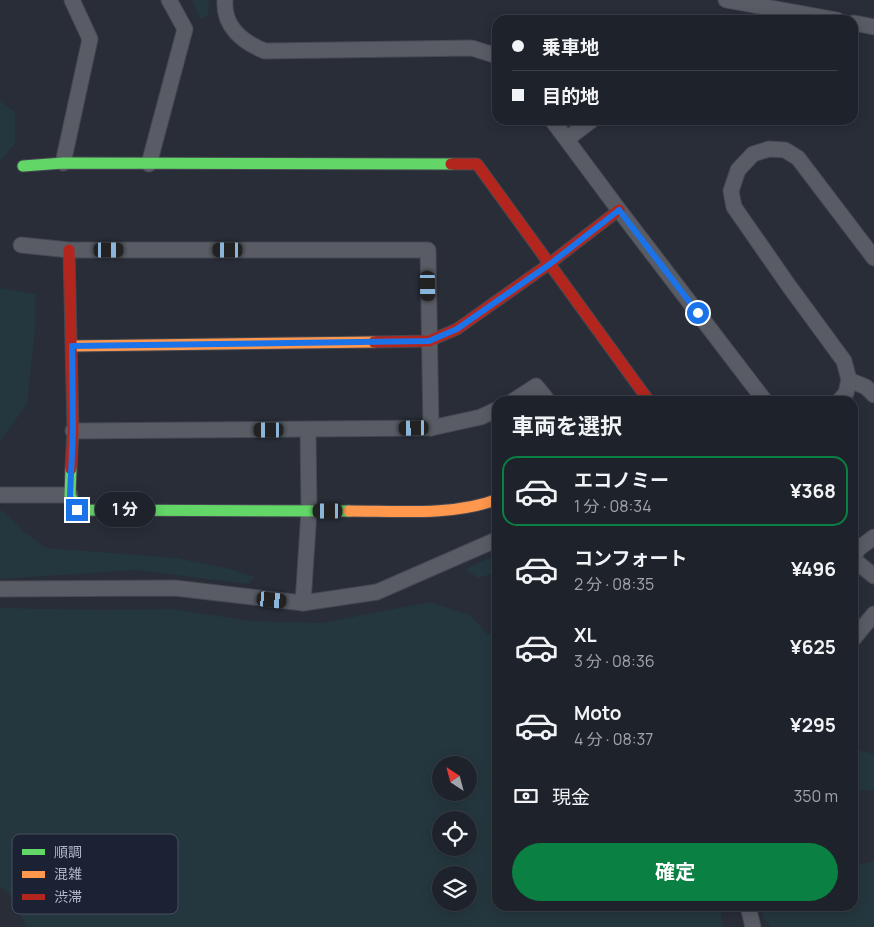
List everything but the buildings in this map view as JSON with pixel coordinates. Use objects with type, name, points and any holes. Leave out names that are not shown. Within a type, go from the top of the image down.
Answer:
[{"type":"street","points":[[63,163],[90,39],[72,0]]},
{"type":"street","points":[[149,164],[184,29],[168,0]]},
{"type":"street","points":[[225,0],[224,10],[232,29],[248,44],[264,51],[472,48],[492,56]]},
{"type":"street","points":[[726,0],[809,15]]},
{"type":"street","points":[[858,24],[874,26]]},
{"type":"street","points":[[556,125],[761,396]]},
{"type":"street","points":[[567,139],[585,125]]},
{"type":"street","points":[[843,396],[849,380],[844,361],[734,207],[731,191],[738,170],[753,154],[768,148],[785,150],[798,158],[874,258]]},
{"type":"street","points":[[24,166],[63,163],[477,164],[645,396]]},
{"type":"street","points":[[72,346],[429,341],[457,329],[550,264],[619,210]]},
{"type":"street","points":[[21,244],[69,250],[428,250],[431,428]]},
{"type":"street","points":[[69,250],[73,430],[70,496],[77,510],[438,511],[492,501]]},
{"type":"street","points":[[849,380],[866,387],[874,395]]},
{"type":"street","points":[[520,396],[536,386],[544,396]]},
{"type":"street","points":[[73,430],[431,428],[482,418],[492,412]]},
{"type":"street","points":[[303,603],[309,511],[308,430]]},
{"type":"street","points":[[0,495],[70,496]]},
{"type":"street","points":[[858,549],[874,537]]},
{"type":"street","points":[[0,589],[175,588],[303,603],[377,592],[492,542]]},
{"type":"street","points":[[858,562],[874,576]]},
{"type":"street","points":[[858,633],[874,614]]},
{"type":"street","points":[[749,911],[753,927]]},
{"type":"shaded area","points":[[192,0],[209,0],[208,15],[200,19]]},
{"type":"shaded area","points":[[0,101],[15,112],[15,143],[0,162]]},
{"type":"shaded area","points":[[0,288],[35,294],[35,328],[27,404],[0,441]]},
{"type":"shaded area","points":[[0,511],[3,511],[23,531],[46,548],[176,558],[230,569],[255,577],[248,584],[136,570],[0,579]]},
{"type":"shaded area","points":[[492,557],[492,574],[478,578],[465,569]]},
{"type":"shaded area","points":[[430,602],[471,616],[488,635],[492,632],[492,911],[721,911],[724,927],[26,927],[21,914],[178,914],[178,834],[12,834],[12,896],[0,886],[0,608],[172,609],[251,621],[322,623]]},
{"type":"shaded area","points":[[858,750],[874,754],[874,790],[858,790]]},
{"type":"shaded area","points":[[874,861],[874,927],[771,927],[763,918],[762,911],[858,911],[858,865]]},
{"type":"traffic: fast","points":[[23,166],[63,163],[451,164]]},
{"type":"traffic: fast","points":[[71,469],[70,495],[77,510],[349,511]]},
{"type":"traffic: slow","points":[[72,346],[374,342]]},
{"type":"traffic: slow","points":[[349,511],[405,512],[444,510],[463,508],[492,501]]},
{"type":"traffic: jam","points":[[451,164],[477,164],[645,396]]},
{"type":"traffic: jam","points":[[374,342],[429,341],[457,329],[549,264],[619,210]]},
{"type":"traffic: jam","points":[[69,250],[73,431],[71,469]]},
{"type":"route","points":[[77,510],[70,496],[73,430],[72,346],[429,341],[457,329],[550,264],[619,210],[698,313]]}]
